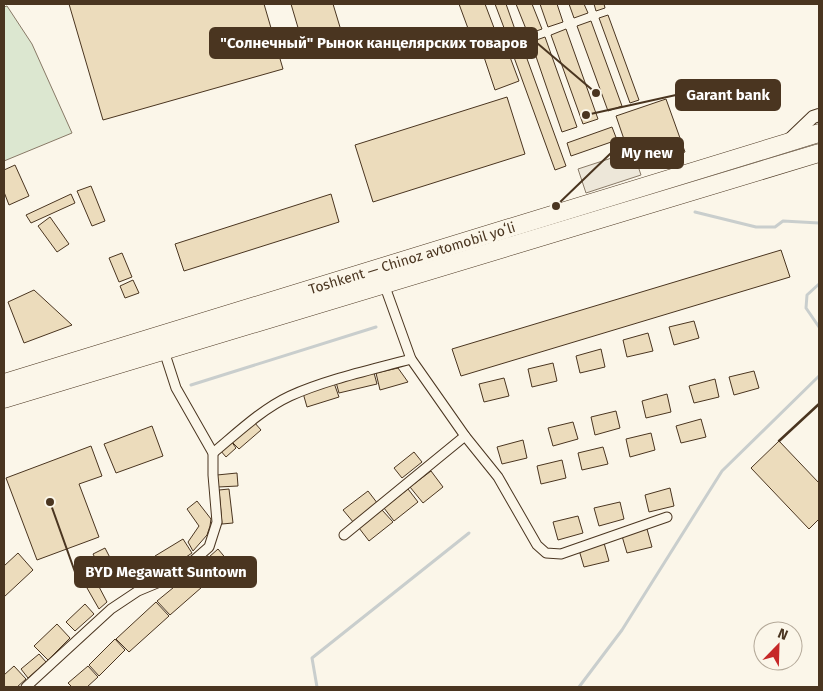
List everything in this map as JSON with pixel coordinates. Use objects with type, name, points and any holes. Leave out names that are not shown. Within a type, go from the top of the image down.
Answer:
[{"type":"highway","name":"Toshkent — Chinoz avtomobil yoʻli","points":[[4,383],[819,133]]},
{"type":"highway","name":"Toshkent — Chinoz avtomobil yoʻli","points":[[4,399],[819,153]]},
{"type":"street","points":[[785,144],[813,117],[819,115]]},
{"type":"street","points":[[384,284],[411,359],[465,436],[498,476],[537,546],[546,553],[561,554],[667,517]]},
{"type":"street","points":[[26,687],[111,609],[138,590],[162,581],[185,568],[209,546],[218,522],[213,475],[214,453],[176,388],[164,351]]},
{"type":"street","points":[[214,453],[269,408],[290,396],[336,380],[411,359]]},
{"type":"street","points":[[344,535],[465,436]]},
{"type":"green space","points":[[7,6],[32,44],[72,133],[4,161],[4,7]]},
{"type":"shaded area","points":[[633,151],[641,175],[586,193],[578,169]]},
{"type":"building","points":[[69,4],[264,4],[283,69],[103,120]]},
{"type":"building","points":[[291,4],[333,4],[346,47],[307,58]]},
{"type":"building","points":[[459,4],[485,4],[499,41],[476,50]]},
{"type":"building","points":[[495,4],[506,4],[518,38],[509,41]]},
{"type":"building","points":[[516,4],[532,4],[542,29],[528,34]]},
{"type":"building","points":[[540,4],[557,4],[563,22],[548,27]]},
{"type":"building","points":[[569,4],[584,4],[588,13],[574,18]]},
{"type":"building","points":[[594,4],[604,4],[605,8],[596,11]]},
{"type":"building","points":[[608,15],[639,100],[630,103],[599,18]]},
{"type":"building","points":[[591,21],[622,106],[608,111],[577,26]]},
{"type":"building","points":[[566,29],[598,119],[583,124],[551,35]]},
{"type":"building","points":[[545,37],[577,127],[562,132],[531,42]]},
{"type":"building","points":[[522,45],[566,166],[555,170],[511,49]]},
{"type":"building","points":[[507,49],[519,81],[495,90],[484,57]]},
{"type":"building","points":[[507,97],[525,154],[373,202],[355,145]]},
{"type":"building","points":[[666,99],[685,152],[642,167],[635,145],[627,148],[616,116]]},
{"type":"building","points":[[612,127],[617,140],[571,156],[567,143]]},
{"type":"building","points":[[15,165],[29,196],[9,205],[4,192],[4,170]]},
{"type":"building","points":[[91,186],[105,221],[92,226],[77,191]]},
{"type":"building","points":[[71,194],[75,203],[31,223],[26,215]]},
{"type":"building","points":[[331,194],[339,222],[184,271],[175,244]]},
{"type":"building","points":[[50,217],[69,244],[57,252],[38,226]]},
{"type":"building","points":[[781,250],[790,277],[461,376],[452,349]]},
{"type":"building","points":[[122,253],[132,277],[119,282],[109,258]]},
{"type":"building","points":[[133,280],[139,293],[125,298],[120,286]]},
{"type":"building","points":[[34,290],[72,325],[24,343],[8,302]]},
{"type":"building","points":[[694,321],[699,338],[674,345],[669,327]]},
{"type":"building","points":[[648,333],[653,351],[627,357],[623,340]]},
{"type":"building","points":[[601,349],[605,367],[580,373],[576,356]]},
{"type":"building","points":[[553,363],[557,381],[532,387],[528,369]]},
{"type":"building","points":[[398,368],[408,382],[380,390],[376,373]]},
{"type":"building","points":[[754,371],[759,388],[734,395],[729,377]]},
{"type":"building","points":[[374,373],[377,384],[339,393],[336,382]]},
{"type":"building","points":[[504,378],[509,396],[484,402],[479,384]]},
{"type":"building","points":[[715,379],[719,397],[694,403],[689,386]]},
{"type":"building","points":[[334,383],[339,397],[307,407],[303,393]]},
{"type":"building","points":[[667,394],[671,412],[646,418],[642,401]]},
{"type":"building","points":[[616,411],[620,428],[595,435],[591,417]]},
{"type":"building","points":[[701,419],[706,437],[681,443],[676,426]]},
{"type":"building","points":[[254,422],[261,430],[239,449],[231,441]]},
{"type":"building","points":[[573,422],[578,439],[553,446],[548,428]]},
{"type":"building","points":[[152,426],[163,456],[116,473],[104,444]]},
{"type":"building","points":[[651,433],[655,450],[630,457],[626,439]]},
{"type":"building","points":[[523,440],[527,458],[502,464],[497,447]]},
{"type":"building","points":[[231,441],[236,448],[226,457],[220,450]]},
{"type":"building","points":[[779,441],[819,483],[819,519],[809,529],[751,468]]},
{"type":"building","points":[[91,446],[102,476],[79,484],[99,537],[37,560],[6,478]]},
{"type":"building","points":[[603,447],[608,464],[582,470],[578,453]]},
{"type":"building","points":[[414,452],[422,462],[402,478],[394,468]]},
{"type":"building","points":[[562,460],[566,478],[541,484],[537,466]]},
{"type":"building","points":[[431,471],[443,487],[423,503],[410,487]]},
{"type":"building","points":[[237,473],[238,486],[218,487],[217,475]]},
{"type":"building","points":[[670,488],[674,506],[649,512],[645,495]]},
{"type":"building","points":[[229,489],[233,523],[222,524],[219,490]]},
{"type":"building","points":[[408,489],[418,502],[394,521],[384,508]]},
{"type":"building","points":[[368,491],[378,504],[354,523],[343,510]]},
{"type":"building","points":[[197,501],[211,519],[207,535],[193,551],[188,542],[199,526],[187,509]]},
{"type":"building","points":[[620,502],[624,519],[599,526],[594,508]]},
{"type":"building","points":[[382,510],[393,522],[369,541],[359,528]]},
{"type":"building","points":[[578,516],[583,533],[558,540],[553,522]]},
{"type":"building","points":[[647,529],[652,547],[627,553],[622,536]]},
{"type":"building","points":[[183,539],[192,553],[164,572],[155,556]]},
{"type":"building","points":[[604,543],[609,561],[584,567],[579,550]]},
{"type":"building","points":[[105,548],[122,581],[110,587],[93,554]]},
{"type":"building","points":[[218,549],[228,561],[202,585],[191,573]]},
{"type":"building","points":[[18,553],[33,570],[4,597],[4,566]]},
{"type":"building","points":[[190,574],[202,587],[170,615],[157,601]]},
{"type":"building","points":[[97,583],[107,602],[99,609],[87,588]]},
{"type":"building","points":[[156,602],[169,616],[129,652],[116,639]]},
{"type":"building","points":[[85,604],[94,614],[75,631],[66,622]]},
{"type":"building","points":[[57,624],[70,638],[48,660],[34,646]]},
{"type":"building","points":[[115,639],[125,650],[99,676],[89,665]]},
{"type":"building","points":[[39,654],[46,662],[28,678],[21,669]]},
{"type":"building","points":[[14,666],[26,679],[17,687],[4,687],[4,675]]},
{"type":"building","points":[[88,666],[98,677],[87,687],[72,687],[68,683]]},
{"type":"waterway","points":[[695,212],[756,227],[775,227],[783,221],[819,223]]},
{"type":"waterway","points":[[819,284],[807,295],[806,308],[819,327]]},
{"type":"waterway","points":[[191,385],[376,327]]},
{"type":"waterway","points":[[579,687],[622,630],[722,471],[819,376]]},
{"type":"waterway","points":[[317,687],[312,658],[469,533]]},
{"type":"wall","points":[[779,441],[819,404]]},
{"type":"place","name":"\"Солнечный\" Рынок канцелярских товаров","points":[[596,93]]},
{"type":"place","name":"Garant bank","points":[[586,115]]},
{"type":"place","name":"My new","points":[[556,206]]},
{"type":"place","name":"BYD Megawatt Suntown","points":[[50,502]]}]
